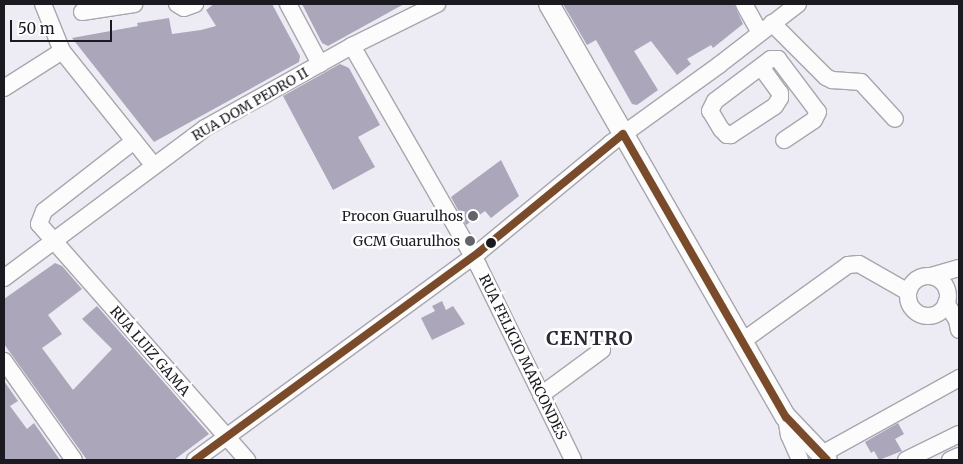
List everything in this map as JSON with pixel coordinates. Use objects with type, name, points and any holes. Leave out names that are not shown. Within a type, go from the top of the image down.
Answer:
[{"type":"main road","points":[[549,4],[744,340],[786,417],[824,457]]},
{"type":"street","points":[[42,4],[62,51],[154,166]]},
{"type":"street","points":[[82,12],[134,4]]},
{"type":"street","points":[[177,4],[184,8],[195,4]]},
{"type":"street","points":[[288,4],[320,64]]},
{"type":"street","name":"RUA DOM PEDRO II","points":[[4,278],[205,128],[352,46],[436,4]]},
{"type":"street","points":[[744,4],[766,28],[826,77],[832,80],[861,82],[895,119]]},
{"type":"street","points":[[195,460],[472,257],[623,134],[721,64],[798,4]]},
{"type":"street","name":"RUA FELICIO MARCONDES","points":[[352,46],[472,257],[573,460]]},
{"type":"street","points":[[4,88],[62,51]]},
{"type":"street","points":[[761,66],[778,88],[780,93],[778,102],[736,133],[727,135],[712,116],[710,107],[715,101],[761,66],[771,59],[778,59],[817,108],[818,116],[784,140]]},
{"type":"street","points":[[721,64],[736,85]]},
{"type":"street","name":"RUA LUIZ GAMA","points":[[134,141],[44,211],[39,224],[247,460]]},
{"type":"street","points":[[744,340],[848,265],[859,264],[908,292]]},
{"type":"street","points":[[959,268],[921,277],[912,283],[908,292],[910,305],[914,310],[926,315],[938,312],[959,282]]},
{"type":"street","points":[[931,276],[943,283],[959,330]]},
{"type":"street","points":[[541,394],[602,350]]},
{"type":"street","points":[[4,361],[74,460]]},
{"type":"street","points":[[824,457],[959,378]]},
{"type":"street","points":[[786,417],[789,435],[800,460]]},
{"type":"street","points":[[906,460],[959,434]]},
{"type":"street","points":[[950,460],[959,456]]},
{"type":"building","points":[[214,4],[272,4],[300,56],[299,62],[154,142],[72,38],[138,26],[137,23],[169,18],[172,34],[201,30],[216,26],[206,10]]},
{"type":"building","points":[[302,4],[404,4],[328,46],[322,43]]},
{"type":"building","points":[[563,4],[734,4],[743,24],[713,48],[711,45],[687,59],[691,64],[677,75],[651,41],[634,51],[658,90],[637,105],[632,104],[596,40],[587,45]]},
{"type":"building","points":[[340,64],[349,68],[380,125],[358,137],[375,167],[333,190],[283,96]]},
{"type":"building","points":[[501,160],[519,196],[491,218],[485,211],[466,225],[451,197]]},
{"type":"building","points":[[55,263],[62,266],[82,289],[48,315],[62,334],[42,348],[73,390],[112,349],[82,319],[97,306],[209,434],[174,460],[87,460],[4,344],[4,299]]},
{"type":"building","points":[[442,301],[446,310],[453,306],[465,324],[432,340],[421,318],[435,311],[432,306]]},
{"type":"building","points":[[4,381],[18,401],[10,406],[27,429],[34,423],[60,460],[4,460]]},
{"type":"building","points":[[898,423],[904,434],[895,439],[902,451],[879,460],[874,451],[871,453],[865,442]]},
{"type":"transit line","points":[[195,460],[479,252],[623,134],[786,417],[827,460]]},
{"type":"place","name":"Procon Guarulhos","points":[[473,216]]},
{"type":"place","name":"GCM Guarulhos","points":[[470,241]]},
{"type":"district","name":"CENTRO","points":[[590,339]]}]
